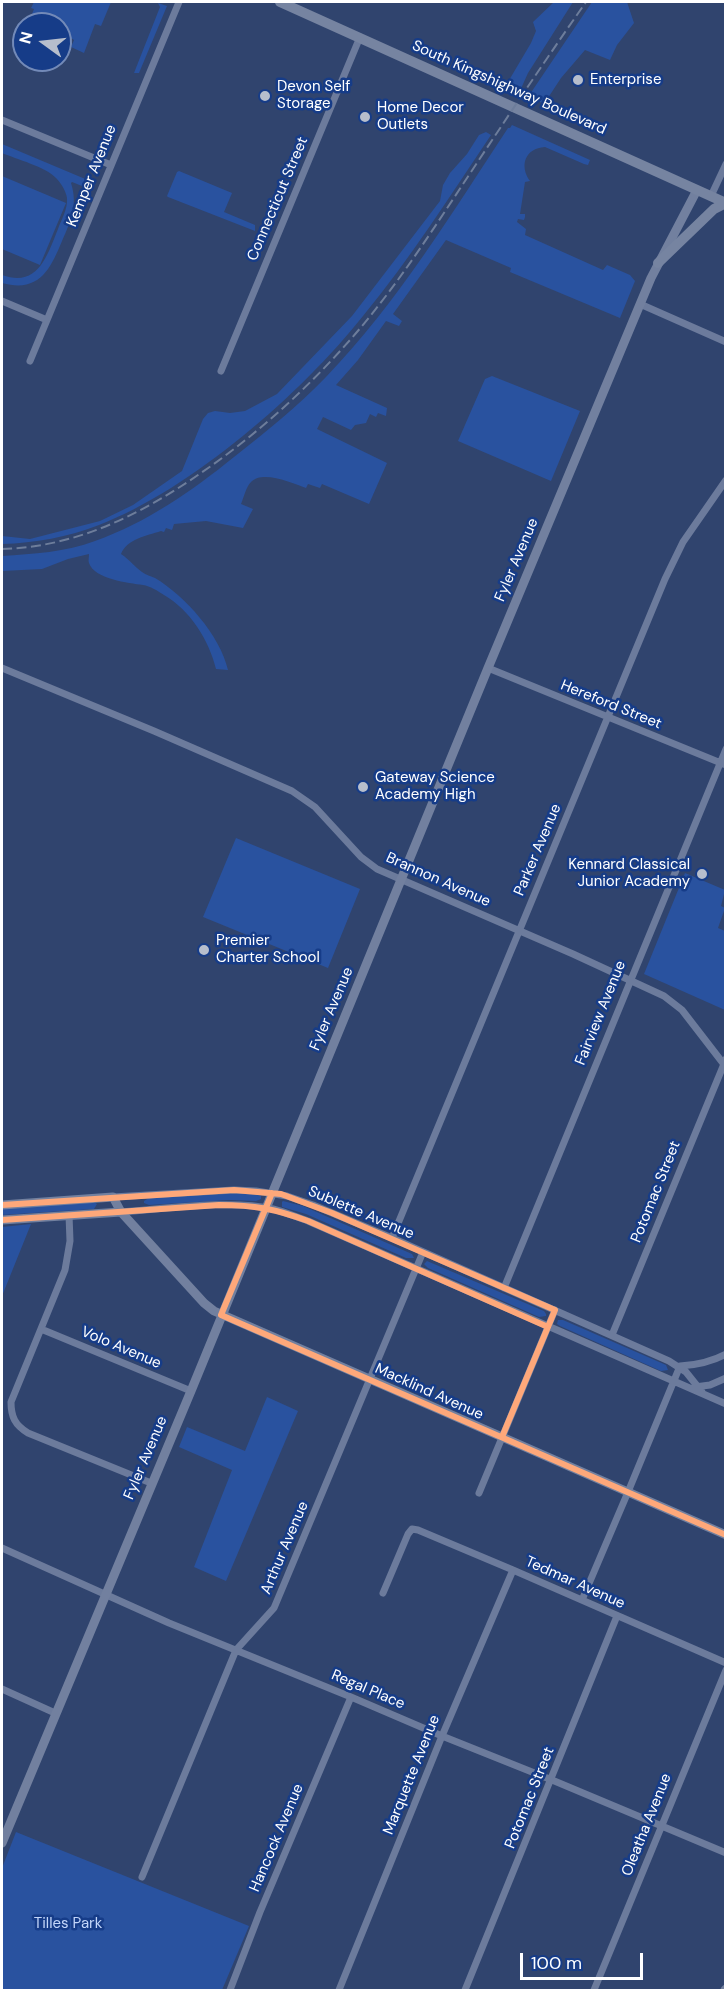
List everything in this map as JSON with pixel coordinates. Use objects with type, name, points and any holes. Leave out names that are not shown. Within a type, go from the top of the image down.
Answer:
[{"type":"main road","name":"South Kingshighway Boulevard","points":[[280,2],[726,203]]},
{"type":"main road","points":[[658,263],[714,209],[726,203]]},
{"type":"street","name":"Kemper Avenue","points":[[30,361],[178,2]]},
{"type":"street","name":"Connecticut Street","points":[[221,371],[360,37]]},
{"type":"street","points":[[2,120],[111,165]]},
{"type":"street","points":[[711,196],[726,164]]},
{"type":"street","name":"Fyler Avenue","points":[[2,1843],[640,304],[658,263],[697,190]]},
{"type":"street","points":[[2,301],[47,320]]},
{"type":"street","points":[[640,304],[726,342]]},
{"type":"street","name":"Parker Avenue","points":[[392,1238],[674,560],[683,542],[726,480]]},
{"type":"street","name":"Brannon Avenue","points":[[2,668],[292,791],[315,807],[361,857],[377,869],[664,996],[677,1005],[725,1064]]},
{"type":"street","name":"Hereford Street","points":[[488,668],[723,764]]},
{"type":"street","name":"Fairview Avenue","points":[[504,1288],[629,979],[723,764],[726,748]]},
{"type":"street","name":"Potomac Street","points":[[612,1335],[725,1064]]},
{"type":"street","name":"Sublette Avenue","points":[[2,1204],[227,1190],[272,1193],[313,1205],[392,1238],[680,1366],[697,1387],[709,1397]]},
{"type":"street","name":"Macklind Avenue","points":[[114,1197],[121,1212],[208,1308],[726,1535]]},
{"type":"street","name":"Sublette Avenue","points":[[2,1220],[219,1205],[266,1208],[308,1221],[726,1404]]},
{"type":"street","points":[[69,1215],[70,1241],[65,1270],[11,1402],[11,1413],[14,1421],[28,1433],[151,1483]]},
{"type":"street","name":"Arthur Avenue","points":[[142,1877],[236,1650],[274,1608],[423,1252]]},
{"type":"street","points":[[479,1493],[555,1310]]},
{"type":"street","name":"Volo Avenue","points":[[41,1329],[191,1391]]},
{"type":"street","points":[[582,1600],[680,1366],[698,1365],[726,1354]]},
{"type":"street","points":[[683,1386],[697,1387],[726,1378]]},
{"type":"street","name":"Tedmar Avenue","points":[[383,1593],[412,1529],[513,1570],[726,1664]]},
{"type":"street","name":"Regal Place","points":[[2,1548],[168,1623],[726,1853]]},
{"type":"street","name":"Marquette Avenue","points":[[339,1990],[442,1736],[513,1570]]},
{"type":"street","name":"Potomac Street","points":[[465,1990],[617,1616]]},
{"type":"street","name":"Oleatha Avenue","points":[[594,1990],[726,1670]]},
{"type":"street","points":[[2,1689],[56,1713]]},
{"type":"street","name":"Hancock Avenue","points":[[230,1990],[260,1912],[351,1697]]},
{"type":"green space","points":[[34,2],[111,2],[101,26],[95,24],[84,53],[72,47],[74,40],[72,39],[72,12],[33,12],[34,9],[31,8]]},
{"type":"green space","points":[[554,2],[573,2],[528,73],[519,93],[505,87],[531,43],[536,31],[533,22]]},
{"type":"green space","points":[[592,2],[627,2],[634,23],[617,45],[610,60],[585,50],[561,78],[544,104],[530,97],[530,94]]},
{"type":"green space","points":[[158,3],[167,6],[139,73],[134,73],[160,7]]},
{"type":"green space","points":[[512,125],[590,160],[588,165],[584,164],[545,147],[538,148],[529,154],[525,170],[530,181],[525,182],[520,214],[525,214],[525,217],[524,220],[518,219],[517,222],[526,229],[525,235],[603,270],[607,265],[630,275],[635,281],[620,318],[510,272],[511,268],[446,240],[393,314],[402,321],[399,326],[386,321],[358,360],[336,385],[387,408],[386,416],[378,413],[376,417],[370,414],[366,423],[355,425],[351,430],[323,417],[317,429],[387,463],[369,504],[322,484],[320,488],[308,484],[306,488],[286,481],[263,477],[251,482],[245,492],[241,504],[253,509],[243,528],[206,521],[174,524],[172,530],[166,528],[164,532],[132,541],[121,554],[142,572],[155,578],[178,595],[189,606],[217,643],[228,670],[216,669],[209,647],[197,627],[173,601],[148,586],[113,579],[98,573],[89,563],[89,554],[42,569],[2,571],[2,556],[49,552],[84,545],[114,534],[168,505],[202,482],[293,408],[326,377],[377,318],[423,256]]},
{"type":"green space","points":[[486,132],[491,135],[429,227],[363,316],[309,376],[243,436],[207,464],[135,509],[75,533],[51,539],[2,544],[2,536],[30,539],[100,521],[133,505],[182,471],[203,419],[208,413],[245,411],[277,394],[352,316],[440,201],[443,185],[450,173],[467,154],[479,135]]},
{"type":"green space","points":[[2,144],[90,181],[87,188],[71,183],[74,206],[68,227],[53,261],[41,277],[25,285],[2,283],[2,275],[14,278],[24,277],[39,267],[50,249],[64,214],[67,198],[56,178],[38,167],[2,153]]},
{"type":"green space","points":[[179,171],[232,193],[224,212],[255,225],[255,231],[168,197]]},
{"type":"green space","points":[[2,176],[66,203],[40,265],[2,249]]},
{"type":"green space","points":[[492,376],[580,411],[551,481],[458,441],[485,379]]},
{"type":"green space","points":[[236,838],[360,889],[328,968],[203,917]]},
{"type":"green space","name":"Kennard Classical Junior Academy","points":[[685,873],[725,890],[721,906],[725,908],[718,928],[725,931],[725,1010],[644,974]]},
{"type":"green space","points":[[240,1193],[258,1195],[261,1199],[149,1205],[144,1203],[149,1198]]},
{"type":"green space","points":[[283,1201],[303,1206],[412,1254],[414,1258],[406,1258],[306,1214],[282,1207]]},
{"type":"green space","points":[[94,1202],[97,1204],[94,1209],[2,1215],[2,1208]]},
{"type":"green space","points":[[31,1224],[2,1296],[2,1227]]},
{"type":"green space","points":[[427,1261],[544,1311],[546,1316],[539,1317],[428,1268],[424,1264]]},
{"type":"green space","points":[[558,1320],[563,1320],[666,1365],[668,1370],[661,1371],[560,1326],[557,1324]]},
{"type":"green space","points":[[267,1397],[298,1411],[226,1581],[194,1567],[232,1470],[179,1447],[187,1427],[245,1451]]},
{"type":"green space","name":"Tilles Park","points":[[16,1832],[249,1926],[222,1990],[2,1990],[2,1868]]},
{"type":"railway","points":[[2,549],[29,547],[80,536],[105,527],[152,504],[219,460],[297,395],[367,321],[398,280],[586,2]]},
{"type":"cycle path","points":[[2,1205],[234,1190],[281,1194],[332,1213],[555,1310],[502,1437]]},
{"type":"cycle path","points":[[272,1193],[221,1315],[726,1535]]},
{"type":"cycle path","points":[[2,1220],[219,1205],[265,1208],[308,1221],[548,1327]]},
{"type":"place","name":"Enterprise","points":[[578,80]]},
{"type":"place","name":"Devon Self Storage","points":[[265,96]]},
{"type":"place","name":"Home Decor Outlets","points":[[365,117]]},
{"type":"place","name":"Gateway Science Academy High","points":[[363,787]]},
{"type":"place","name":"Kennard Classical Junior Academy","points":[[702,874]]},
{"type":"place","name":"Premier Charter School","points":[[204,950]]}]
